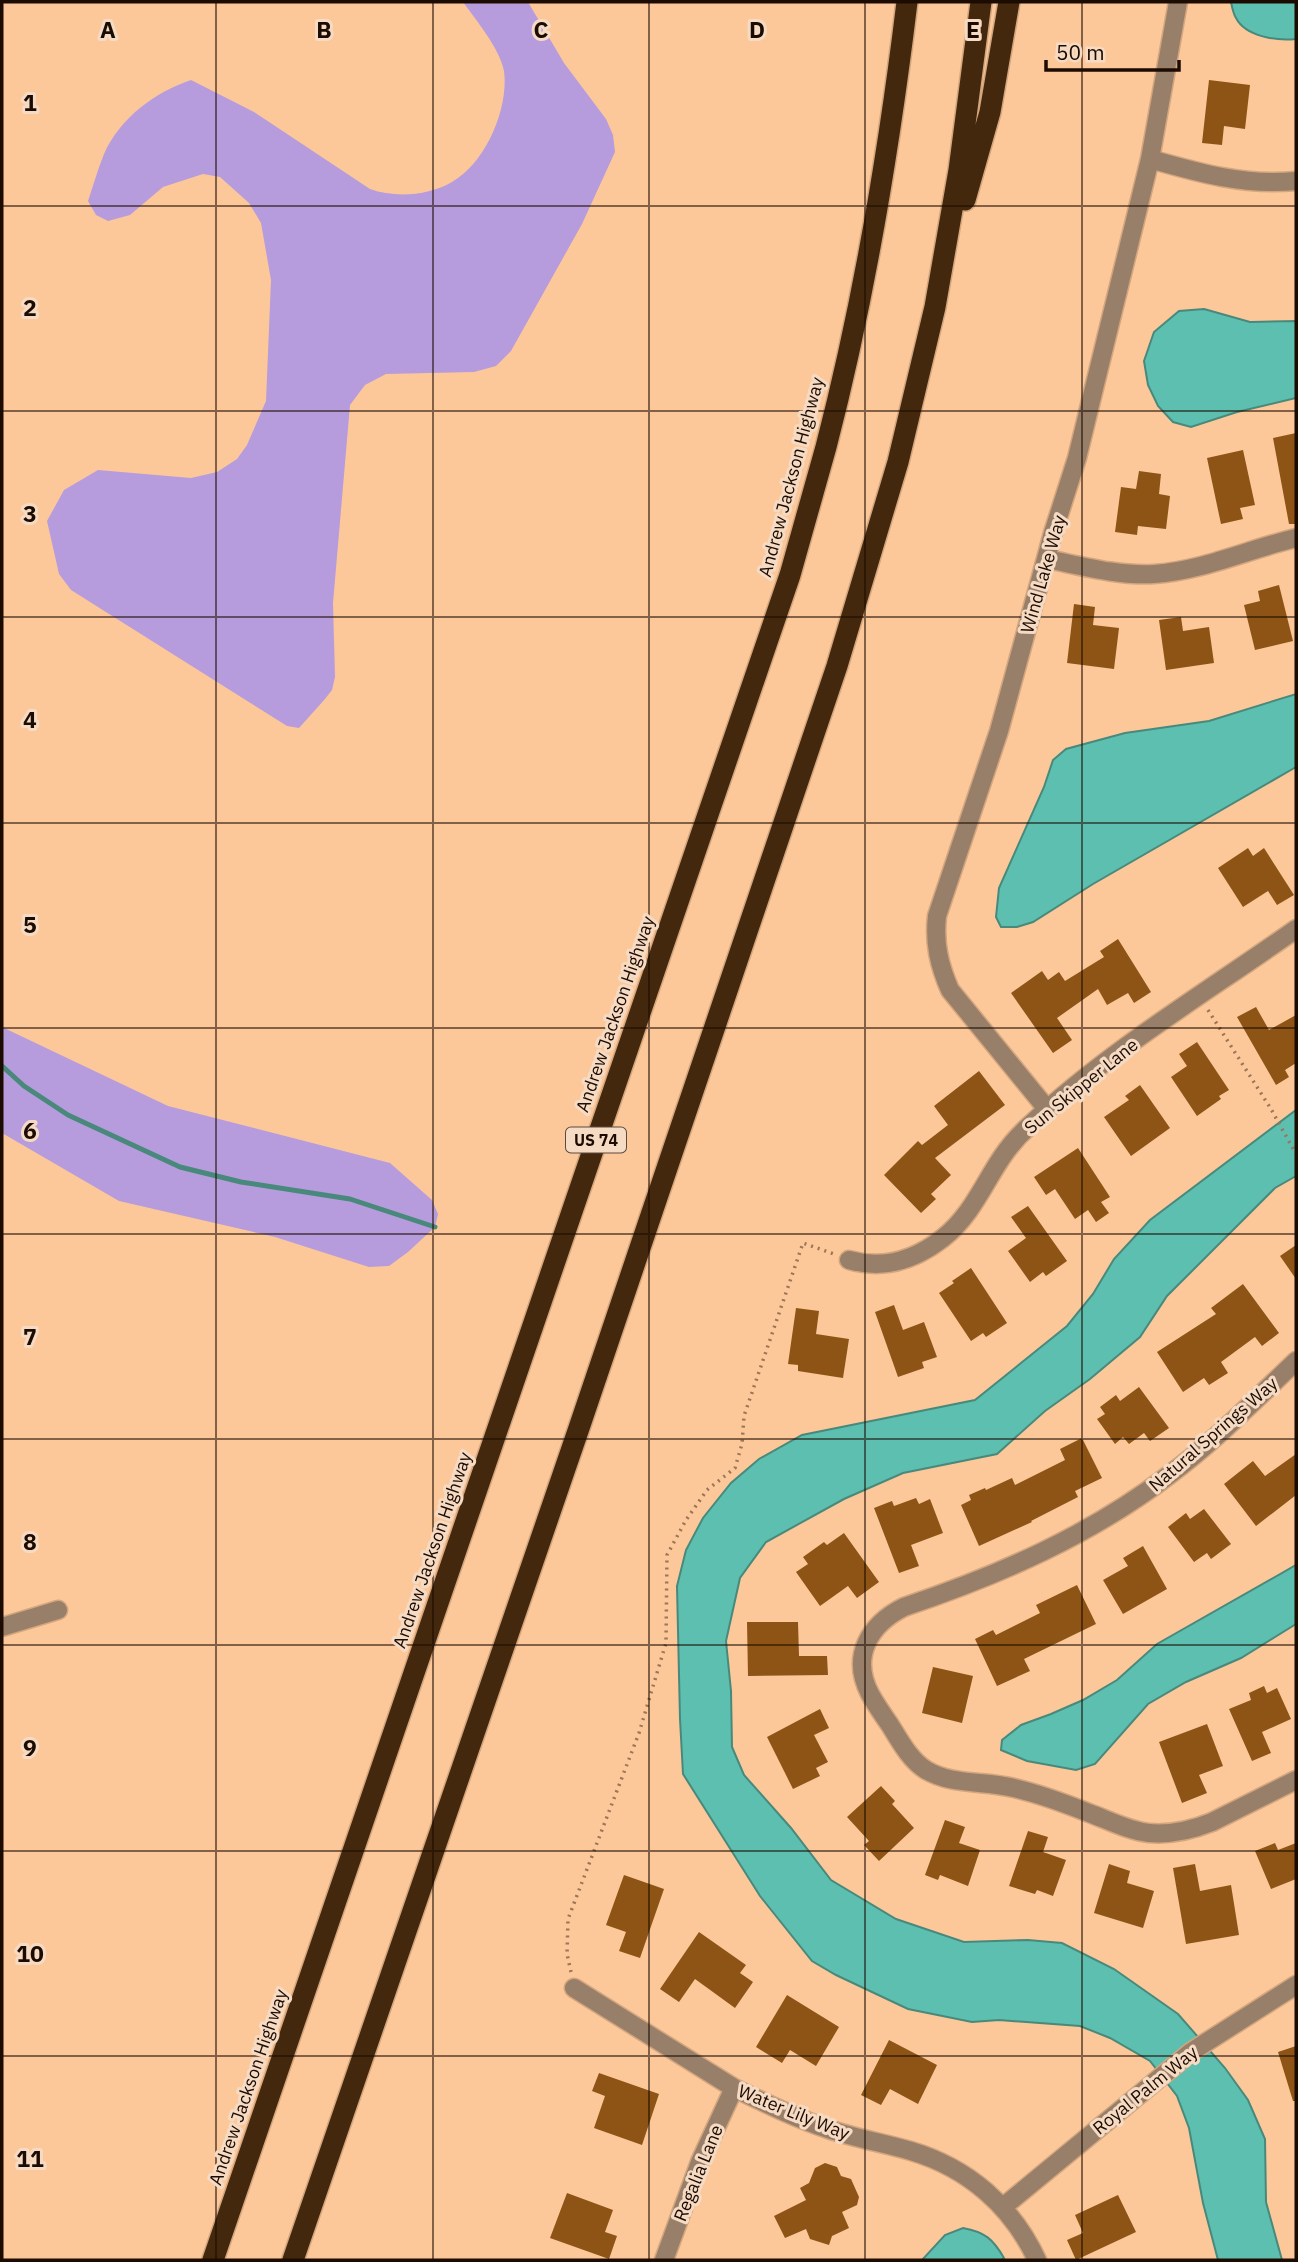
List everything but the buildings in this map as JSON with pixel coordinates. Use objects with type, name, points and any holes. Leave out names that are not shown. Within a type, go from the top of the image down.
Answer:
[{"type":"highway","name":"Andrew Jackson Highway","points":[[213,2260],[790,575],[826,445],[870,248],[894,107],[906,2]]},
{"type":"highway","points":[[935,307],[959,170],[981,2]]},
{"type":"highway","points":[[293,2260],[837,666],[898,462],[935,307],[990,112],[1009,2]]},
{"type":"street","name":"Wind Lake Way","points":[[1047,1109],[950,990],[942,971],[935,934],[937,916],[999,730],[1077,458],[1150,159],[1178,2]]},
{"type":"street","points":[[1150,159],[1233,180],[1258,183],[1296,181]]},
{"type":"street","points":[[1046,559],[1114,572],[1154,574],[1204,564],[1296,538]]},
{"type":"street","name":"Sun Skipper Lane","points":[[849,1260],[863,1264],[891,1265],[908,1259],[944,1238],[969,1212],[1013,1143],[1047,1109],[1150,1030],[1296,929]]},
{"type":"street","name":"Natural Springs Way","points":[[1296,1361],[1170,1475],[1097,1524],[1005,1570],[904,1606],[890,1614],[870,1633],[862,1662],[868,1691],[913,1759],[937,1776],[952,1781],[994,1783],[1057,1800],[1134,1830],[1164,1833],[1212,1822],[1296,1780]]},
{"type":"street","points":[[2,1627],[58,1610]]},
{"type":"street","name":"Royal Palm Way","points":[[1003,2207],[1191,2052],[1296,1985]]},
{"type":"street","name":"Water Lily Way","points":[[573,1988],[734,2088],[828,2129],[908,2150],[946,2164],[966,2176],[1003,2207],[1020,2229],[1037,2260]]},
{"type":"street","name":"Regalia Lane","points":[[664,2260],[699,2162],[734,2088]]},
{"type":"path","points":[[1200,997],[1271,1109],[1296,1154]]},
{"type":"path","points":[[573,1988],[567,1954],[568,1919],[639,1733],[666,1643],[667,1555],[686,1520],[707,1490],[735,1468],[742,1444],[744,1416],[803,1243],[849,1260]]},
{"type":"shaded area","points":[[463,2],[528,2],[564,63],[606,119],[613,135],[615,152],[582,224],[511,351],[496,366],[474,372],[386,374],[365,385],[350,405],[333,603],[335,677],[332,690],[299,728],[287,726],[71,590],[59,574],[47,521],[64,490],[98,470],[191,478],[217,472],[237,459],[247,445],[266,401],[271,280],[261,223],[249,203],[220,177],[203,174],[163,187],[130,215],[108,221],[96,215],[88,201],[104,154],[119,129],[152,99],[191,80],[254,112],[370,189],[390,194],[411,194],[443,187],[464,173],[485,148],[499,117],[505,86],[504,71],[498,53]]},
{"type":"shaded area","points":[[2,1027],[168,1106],[390,1163],[432,1200],[438,1214],[435,1227],[389,1266],[369,1267],[275,1237],[119,1201],[2,1133]]},
{"type":"water","points":[[1231,2],[1296,2],[1296,39],[1254,34],[1236,18]]},
{"type":"water","points":[[1204,309],[1250,322],[1296,321],[1296,398],[1237,412],[1191,427],[1173,422],[1158,406],[1148,385],[1144,361],[1154,332],[1179,311]]},
{"type":"water","points":[[1296,694],[1296,767],[1093,884],[1033,922],[1017,927],[1001,927],[996,917],[999,888],[1044,787],[1053,760],[1066,749],[1125,733],[1209,721]]},
{"type":"water","points":[[1296,1110],[1296,1176],[1275,1188],[1167,1296],[1140,1337],[1090,1379],[1045,1411],[997,1454],[903,1473],[844,1499],[766,1542],[740,1578],[726,1641],[731,1691],[732,1747],[744,1775],[791,1828],[831,1880],[896,1919],[964,1942],[1028,1940],[1062,1943],[1114,1969],[1178,2014],[1225,2068],[1248,2100],[1265,2139],[1266,2202],[1282,2260],[1218,2260],[1203,2203],[1189,2128],[1177,2096],[1150,2061],[1110,2038],[1080,2026],[999,2020],[972,2022],[908,2009],[812,1961],[760,1896],[683,1774],[677,1586],[686,1550],[703,1518],[731,1483],[759,1459],[802,1435],[975,1400],[1067,1326],[1093,1294],[1114,1259],[1150,1220]]},
{"type":"water","points":[[1296,1565],[1296,1624],[1241,1658],[1186,1682],[1148,1704],[1095,1764],[1076,1770],[1027,1761],[1001,1750],[1002,1740],[1021,1725],[1083,1700],[1117,1680],[1157,1644]]},
{"type":"water","points":[[963,2228],[988,2237],[1004,2258],[922,2260],[945,2235]]},
{"type":"waterway","points":[[2,1066],[24,1086],[68,1115],[180,1167],[241,1182],[350,1199],[435,1227]]}]
